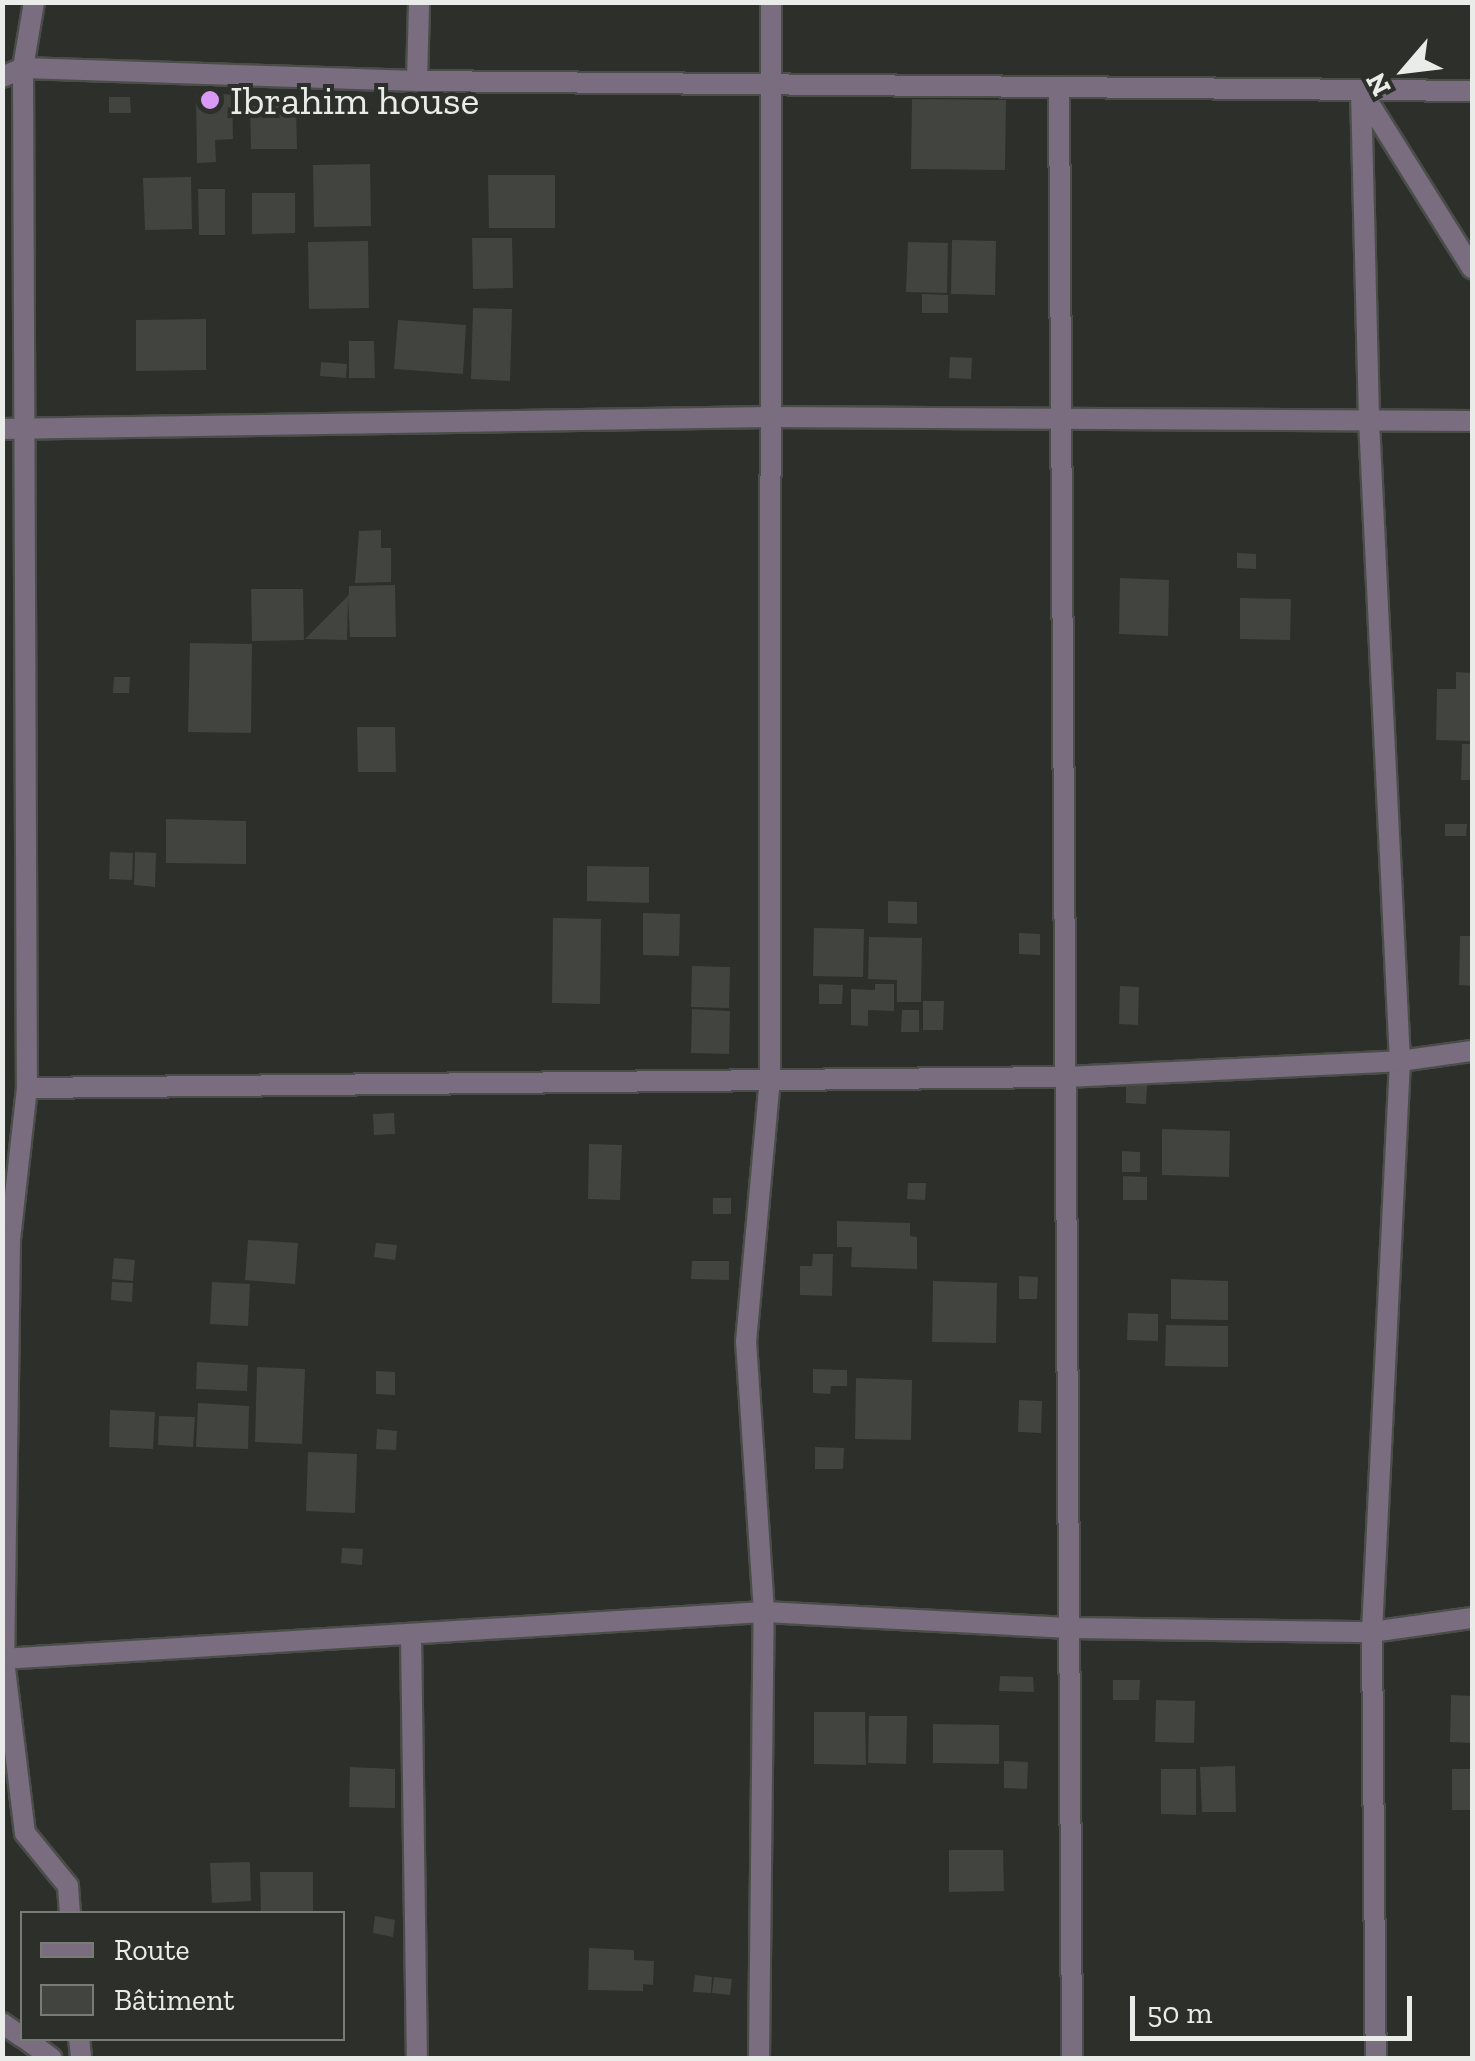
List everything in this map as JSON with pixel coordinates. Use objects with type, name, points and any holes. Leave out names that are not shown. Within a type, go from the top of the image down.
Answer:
[{"type":"street","points":[[34,2],[24,68],[27,1088],[6,1240],[3,1660],[25,1833],[68,1886],[70,1911]]},
{"type":"street","points":[[416,81],[418,2]]},
{"type":"street","points":[[760,2058],[764,1612],[746,1342],[770,1080],[771,2]]},
{"type":"street","points":[[2,77],[24,68],[416,81],[1472,91]]},
{"type":"street","points":[[1059,88],[1072,2058]]},
{"type":"street","points":[[1360,90],[1472,268]]},
{"type":"street","points":[[1360,90],[1369,420],[1400,1061],[1372,1632],[1376,2058]]},
{"type":"street","points":[[2,429],[770,417],[1472,421]]},
{"type":"street","points":[[27,1088],[1066,1078],[1400,1061],[1472,1051]]},
{"type":"street","points":[[3,1660],[764,1612],[1070,1628],[1372,1632],[1472,1618]]},
{"type":"street","points":[[412,1634],[417,2058]]},
{"type":"street","points":[[27,2041],[52,2058]]},
{"type":"building","points":[[232,94],[233,139],[215,140],[216,162],[197,163],[196,95]]},
{"type":"building","points":[[109,97],[130,97],[131,113],[109,113]]},
{"type":"building","points":[[912,99],[1006,100],[1005,170],[911,169]]},
{"type":"building","points":[[250,106],[296,106],[297,149],[251,149]]},
{"type":"building","points":[[370,164],[371,226],[314,227],[313,165]]},
{"type":"building","points":[[488,175],[555,175],[555,228],[489,228]]},
{"type":"building","points":[[191,177],[192,229],[145,230],[143,178]]},
{"type":"building","points":[[198,189],[225,189],[225,235],[199,235]]},
{"type":"building","points":[[252,193],[295,193],[295,233],[252,234]]},
{"type":"building","points":[[472,238],[512,238],[513,288],[473,289]]},
{"type":"building","points":[[952,240],[996,241],[995,295],[951,294]]},
{"type":"building","points":[[368,241],[369,308],[309,309],[308,242]]},
{"type":"building","points":[[908,242],[948,243],[947,293],[906,292]]},
{"type":"building","points":[[922,294],[948,295],[948,313],[922,313]]},
{"type":"building","points":[[473,308],[512,309],[510,381],[471,379]]},
{"type":"building","points":[[206,319],[206,370],[136,371],[136,320]]},
{"type":"building","points":[[398,320],[466,325],[463,374],[394,369]]},
{"type":"building","points":[[349,341],[374,341],[375,378],[349,378]]},
{"type":"building","points":[[950,357],[972,358],[971,379],[949,378]]},
{"type":"building","points":[[321,362],[347,364],[346,378],[320,376]]},
{"type":"building","points":[[381,530],[381,548],[391,548],[391,582],[355,583],[359,531]]},
{"type":"building","points":[[1237,553],[1256,554],[1256,569],[1237,568]]},
{"type":"building","points":[[1120,578],[1169,580],[1168,636],[1119,634]]},
{"type":"building","points":[[395,585],[396,637],[350,637],[348,598],[347,640],[305,639],[349,595],[349,586]]},
{"type":"building","points":[[251,589],[303,589],[304,640],[252,641]]},
{"type":"building","points":[[1240,598],[1291,599],[1290,640],[1240,639]]},
{"type":"building","points":[[190,643],[252,644],[251,733],[188,732]]},
{"type":"building","points":[[1456,672],[1472,673],[1472,741],[1436,740],[1437,689],[1456,689]]},
{"type":"building","points":[[114,677],[130,677],[129,693],[113,693]]},
{"type":"building","points":[[357,727],[395,727],[396,772],[358,772]]},
{"type":"building","points":[[1462,744],[1472,744],[1472,780],[1461,780]]},
{"type":"building","points":[[166,819],[246,821],[246,864],[166,863]]},
{"type":"building","points":[[1445,824],[1467,824],[1466,836],[1445,836]]},
{"type":"building","points":[[110,852],[133,853],[132,880],[109,879]]},
{"type":"building","points":[[135,852],[156,853],[155,887],[134,885]]},
{"type":"building","points":[[587,866],[649,867],[649,903],[587,901]]},
{"type":"building","points":[[888,901],[917,902],[917,924],[888,923]]},
{"type":"building","points":[[643,913],[680,914],[679,956],[643,955]]},
{"type":"building","points":[[553,918],[601,919],[600,1004],[552,1003]]},
{"type":"building","points":[[814,928],[864,929],[863,977],[813,976]]},
{"type":"building","points":[[1019,933],[1040,934],[1040,955],[1019,954]]},
{"type":"building","points":[[1460,936],[1472,936],[1472,986],[1459,985]]},
{"type":"building","points":[[869,937],[922,938],[921,1002],[897,1002],[897,980],[868,979]]},
{"type":"building","points":[[692,966],[730,967],[729,1008],[691,1007]]},
{"type":"building","points":[[819,984],[843,985],[842,1004],[819,1004]]},
{"type":"building","points":[[875,984],[894,984],[894,1011],[868,1010],[868,1026],[851,1025],[851,989],[875,990]]},
{"type":"building","points":[[1120,986],[1139,987],[1138,1025],[1119,1024]]},
{"type":"building","points":[[923,1001],[944,1001],[943,1030],[923,1030]]},
{"type":"building","points":[[692,1009],[730,1011],[729,1054],[691,1053]]},
{"type":"building","points":[[902,1010],[919,1010],[919,1032],[901,1032]]},
{"type":"building","points":[[1126,1084],[1147,1085],[1146,1104],[1126,1103]]},
{"type":"building","points":[[394,1113],[395,1134],[374,1135],[373,1114]]},
{"type":"building","points":[[1162,1129],[1230,1131],[1229,1177],[1162,1175]]},
{"type":"building","points":[[589,1144],[622,1145],[620,1200],[588,1199]]},
{"type":"building","points":[[1122,1151],[1140,1152],[1140,1172],[1122,1172]]},
{"type":"building","points":[[1123,1176],[1147,1177],[1147,1200],[1123,1200]]},
{"type":"building","points":[[908,1183],[926,1183],[925,1200],[907,1199]]},
{"type":"building","points":[[713,1198],[731,1198],[731,1214],[713,1214]]},
{"type":"building","points":[[837,1221],[910,1223],[910,1236],[917,1237],[917,1269],[851,1267],[852,1247],[837,1247]]},
{"type":"building","points":[[248,1240],[298,1243],[295,1284],[245,1280]]},
{"type":"building","points":[[376,1243],[397,1245],[395,1260],[374,1257]]},
{"type":"building","points":[[813,1254],[833,1254],[832,1296],[800,1295],[800,1266],[812,1266]]},
{"type":"building","points":[[114,1258],[135,1260],[133,1281],[112,1279]]},
{"type":"building","points":[[692,1261],[729,1261],[729,1280],[691,1279]]},
{"type":"building","points":[[1019,1276],[1038,1277],[1037,1299],[1019,1299]]},
{"type":"building","points":[[1171,1279],[1228,1281],[1228,1320],[1171,1319]]},
{"type":"building","points":[[933,1281],[997,1283],[996,1343],[932,1342]]},
{"type":"building","points":[[112,1282],[133,1283],[132,1302],[111,1300]]},
{"type":"building","points":[[212,1282],[250,1284],[248,1326],[210,1324]]},
{"type":"building","points":[[1128,1313],[1158,1314],[1158,1341],[1127,1340]]},
{"type":"building","points":[[1166,1325],[1228,1326],[1228,1367],[1165,1366]]},
{"type":"building","points":[[197,1362],[248,1365],[247,1391],[196,1389]]},
{"type":"building","points":[[257,1367],[305,1369],[302,1444],[255,1442]]},
{"type":"building","points":[[813,1369],[847,1370],[847,1386],[831,1386],[830,1394],[813,1393]]},
{"type":"building","points":[[376,1371],[395,1372],[395,1395],[376,1394]]},
{"type":"building","points":[[856,1378],[912,1380],[911,1440],[855,1439]]},
{"type":"building","points":[[1019,1400],[1042,1401],[1041,1433],[1018,1432]]},
{"type":"building","points":[[198,1403],[249,1406],[248,1449],[196,1447]]},
{"type":"building","points":[[110,1410],[155,1412],[153,1449],[109,1447]]},
{"type":"building","points":[[159,1416],[195,1417],[193,1447],[158,1445]]},
{"type":"building","points":[[377,1429],[397,1431],[396,1450],[376,1449]]},
{"type":"building","points":[[815,1447],[844,1448],[843,1469],[815,1469]]},
{"type":"building","points":[[308,1452],[357,1454],[355,1513],[306,1511]]},
{"type":"building","points":[[342,1548],[363,1549],[362,1565],[341,1563]]},
{"type":"building","points":[[1000,1676],[1033,1677],[1034,1692],[999,1691]]},
{"type":"building","points":[[1113,1680],[1140,1680],[1139,1700],[1113,1700]]},
{"type":"building","points":[[1451,1695],[1472,1696],[1472,1743],[1450,1742]]},
{"type":"building","points":[[1156,1700],[1195,1701],[1194,1743],[1155,1742]]},
{"type":"building","points":[[814,1712],[865,1712],[866,1765],[814,1764]]},
{"type":"building","points":[[869,1716],[907,1716],[906,1764],[868,1763]]},
{"type":"building","points":[[933,1724],[999,1725],[999,1764],[933,1763]]},
{"type":"building","points":[[1004,1761],[1028,1762],[1027,1789],[1004,1788]]},
{"type":"building","points":[[1235,1766],[1236,1812],[1202,1812],[1200,1767]]},
{"type":"building","points":[[350,1767],[395,1769],[395,1808],[349,1807]]},
{"type":"building","points":[[1161,1769],[1196,1769],[1196,1815],[1161,1814]]},
{"type":"building","points":[[1452,1769],[1472,1769],[1472,1810],[1452,1810]]},
{"type":"building","points":[[949,1850],[1003,1850],[1004,1891],[949,1892]]},
{"type":"building","points":[[250,1862],[251,1901],[212,1903],[210,1863]]},
{"type":"building","points":[[260,1872],[313,1872],[313,1911],[261,1911]]},
{"type":"building","points":[[375,1916],[395,1920],[393,1937],[373,1933]]},
{"type":"building","points":[[589,1948],[634,1950],[634,1960],[654,1961],[653,1985],[643,1984],[643,1991],[588,1990]]},
{"type":"building","points":[[695,1975],[712,1977],[711,1993],[693,1992]]},
{"type":"building","points":[[714,1977],[732,1979],[730,1995],[712,1993]]},
{"type":"place","name":"Ibrahim house","points":[[210,100]]}]
